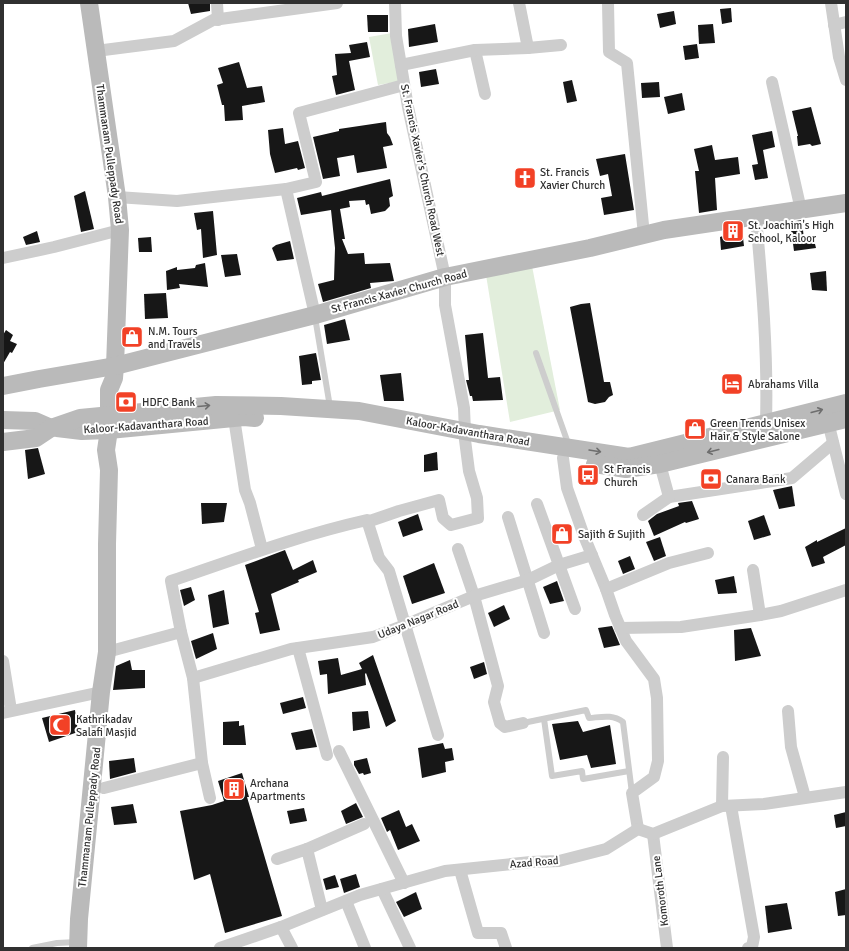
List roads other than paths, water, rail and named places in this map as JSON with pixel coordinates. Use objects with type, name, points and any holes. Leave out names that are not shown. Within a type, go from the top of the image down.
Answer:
[{"type":"main road","name":"Thammanam Pulleppady Road","points":[[78,945],[79,919],[101,692],[107,652],[109,470],[117,450],[114,422],[117,390],[115,372],[120,230],[117,197],[89,3]]},
{"type":"main road","name":"St Francis Xavier Church Road","points":[[3,386],[39,379],[115,372],[445,276],[582,249],[664,230],[846,203]]},
{"type":"main road","name":"Kaloor-Kadavanthara Road","points":[[114,422],[244,417],[340,421],[465,436],[565,451],[629,456],[766,422],[806,414],[846,402]]},
{"type":"main road","name":"Kaloor-Kadavanthara Road","points":[[51,428],[82,431],[114,422],[216,405],[330,408],[359,411],[465,436]]},
{"type":"main road","name":"Kaloor-Kadavanthara Road","points":[[565,451],[626,469],[660,464],[828,422],[846,419]]},
{"type":"main road","points":[[3,420],[35,422],[51,428]]},
{"type":"main road","points":[[3,431],[51,428]]},
{"type":"main road","points":[[3,442],[36,438],[51,428]]},
{"type":"street","points":[[216,3],[218,20]]},
{"type":"street","points":[[96,51],[174,41],[213,20],[337,3]]},
{"type":"street","name":"St. Francis Xavier's Church Road West","points":[[367,522],[439,500],[443,518],[451,525],[478,518],[477,498],[469,471],[465,436],[464,408],[445,305],[445,276],[404,85],[396,36],[395,3]]},
{"type":"street","points":[[519,3],[528,48]]},
{"type":"street","points":[[608,3],[609,52],[627,63],[644,235]]},
{"type":"street","points":[[831,3],[840,23],[839,57],[846,80]]},
{"type":"street","points":[[401,65],[475,50],[561,45]]},
{"type":"street","points":[[475,50],[485,94]]},
{"type":"street","points":[[772,82],[801,210]]},
{"type":"street","points":[[117,197],[177,201],[286,189],[316,182],[299,113],[404,85]]},
{"type":"street","points":[[286,189],[315,315]]},
{"type":"street","points":[[756,216],[764,304],[766,422]]},
{"type":"street","points":[[3,258],[120,230]]},
{"type":"street","points":[[234,418],[245,490],[250,502],[262,550]]},
{"type":"street","points":[[828,422],[846,494]]},
{"type":"street","points":[[643,515],[668,497],[792,478],[833,443]]},
{"type":"street","points":[[565,451],[567,488],[620,628],[626,642],[654,679],[657,698],[658,761],[654,777],[632,793],[638,829],[653,834],[727,806],[764,804],[846,792]]},
{"type":"street","points":[[660,464],[668,497]]},
{"type":"street","points":[[537,504],[575,609]]},
{"type":"street","points":[[508,517],[544,633]]},
{"type":"street","points":[[210,798],[202,763],[193,678],[181,632],[171,581],[331,528],[367,520],[379,558],[389,571],[438,735]]},
{"type":"street","points":[[458,549],[474,596],[498,686],[494,702],[500,723],[504,727],[523,723]]},
{"type":"street","points":[[606,589],[670,563],[708,553]]},
{"type":"street","name":"Udaya Nagar Road","points":[[193,678],[298,648],[373,637],[405,626],[474,596],[528,580],[559,566],[592,555]]},
{"type":"street","points":[[753,570],[760,615]]},
{"type":"street","points":[[620,628],[682,627],[782,612],[846,590]]},
{"type":"street","points":[[107,652],[181,632]]},
{"type":"street","points":[[298,648],[327,755]]},
{"type":"street","points":[[3,661],[7,712],[101,692]]},
{"type":"street","points":[[788,711],[791,747],[805,797]]},
{"type":"street","points":[[339,751],[404,883]]},
{"type":"street","points":[[723,757],[727,806],[754,937],[752,947],[748,948]]},
{"type":"street","points":[[104,788],[202,763]]},
{"type":"street","points":[[277,859],[307,849],[364,824]]},
{"type":"street","name":"Azad Road","points":[[220,948],[236,945],[346,901],[445,871],[531,862],[559,861],[606,849],[638,829]]},
{"type":"street","name":"Komoroth Lane","points":[[653,834],[667,948]]},
{"type":"street","points":[[307,849],[322,910]]},
{"type":"street","points":[[460,870],[478,933],[501,933],[506,948]]},
{"type":"street","points":[[382,889],[410,948]]},
{"type":"street","points":[[346,901],[365,948]]},
{"type":"street","points":[[281,927],[292,948]]},
{"type":"lane","points":[[315,315],[330,408]]},
{"type":"lane","points":[[536,353],[565,451]]},
{"type":"lane","points":[[523,723],[586,710],[589,718],[609,716],[623,722],[632,793]]},
{"type":"lane","points":[[544,719],[552,776],[582,771],[583,779],[629,771]]},
{"type":"lane","points":[[32,948],[57,943],[78,945]]},
{"type":"place","name":"St. Francis Xavier Church","points":[[525,178]]},
{"type":"place","name":"St. Joachim's High School, Kaloor","points":[[733,231]]},
{"type":"place","name":"N.M. Tours and Travels","points":[[132,337]]},
{"type":"place","name":"Abrahams Villa","points":[[732,384]]},
{"type":"place","name":"HDFC Bank","points":[[126,402]]},
{"type":"place","name":"Green Trends Unisex Hair & Style Salone","points":[[695,429]]},
{"type":"place","name":"St Francis Church","points":[[588,475]]},
{"type":"place","name":"Canara Bank","points":[[711,479]]},
{"type":"place","name":"Sajith & Sujith","points":[[562,534]]},
{"type":"place","name":"Kathrikadav Salafi Masjid","points":[[60,725]]},
{"type":"place","name":"Archana Apartments","points":[[234,789]]}]
